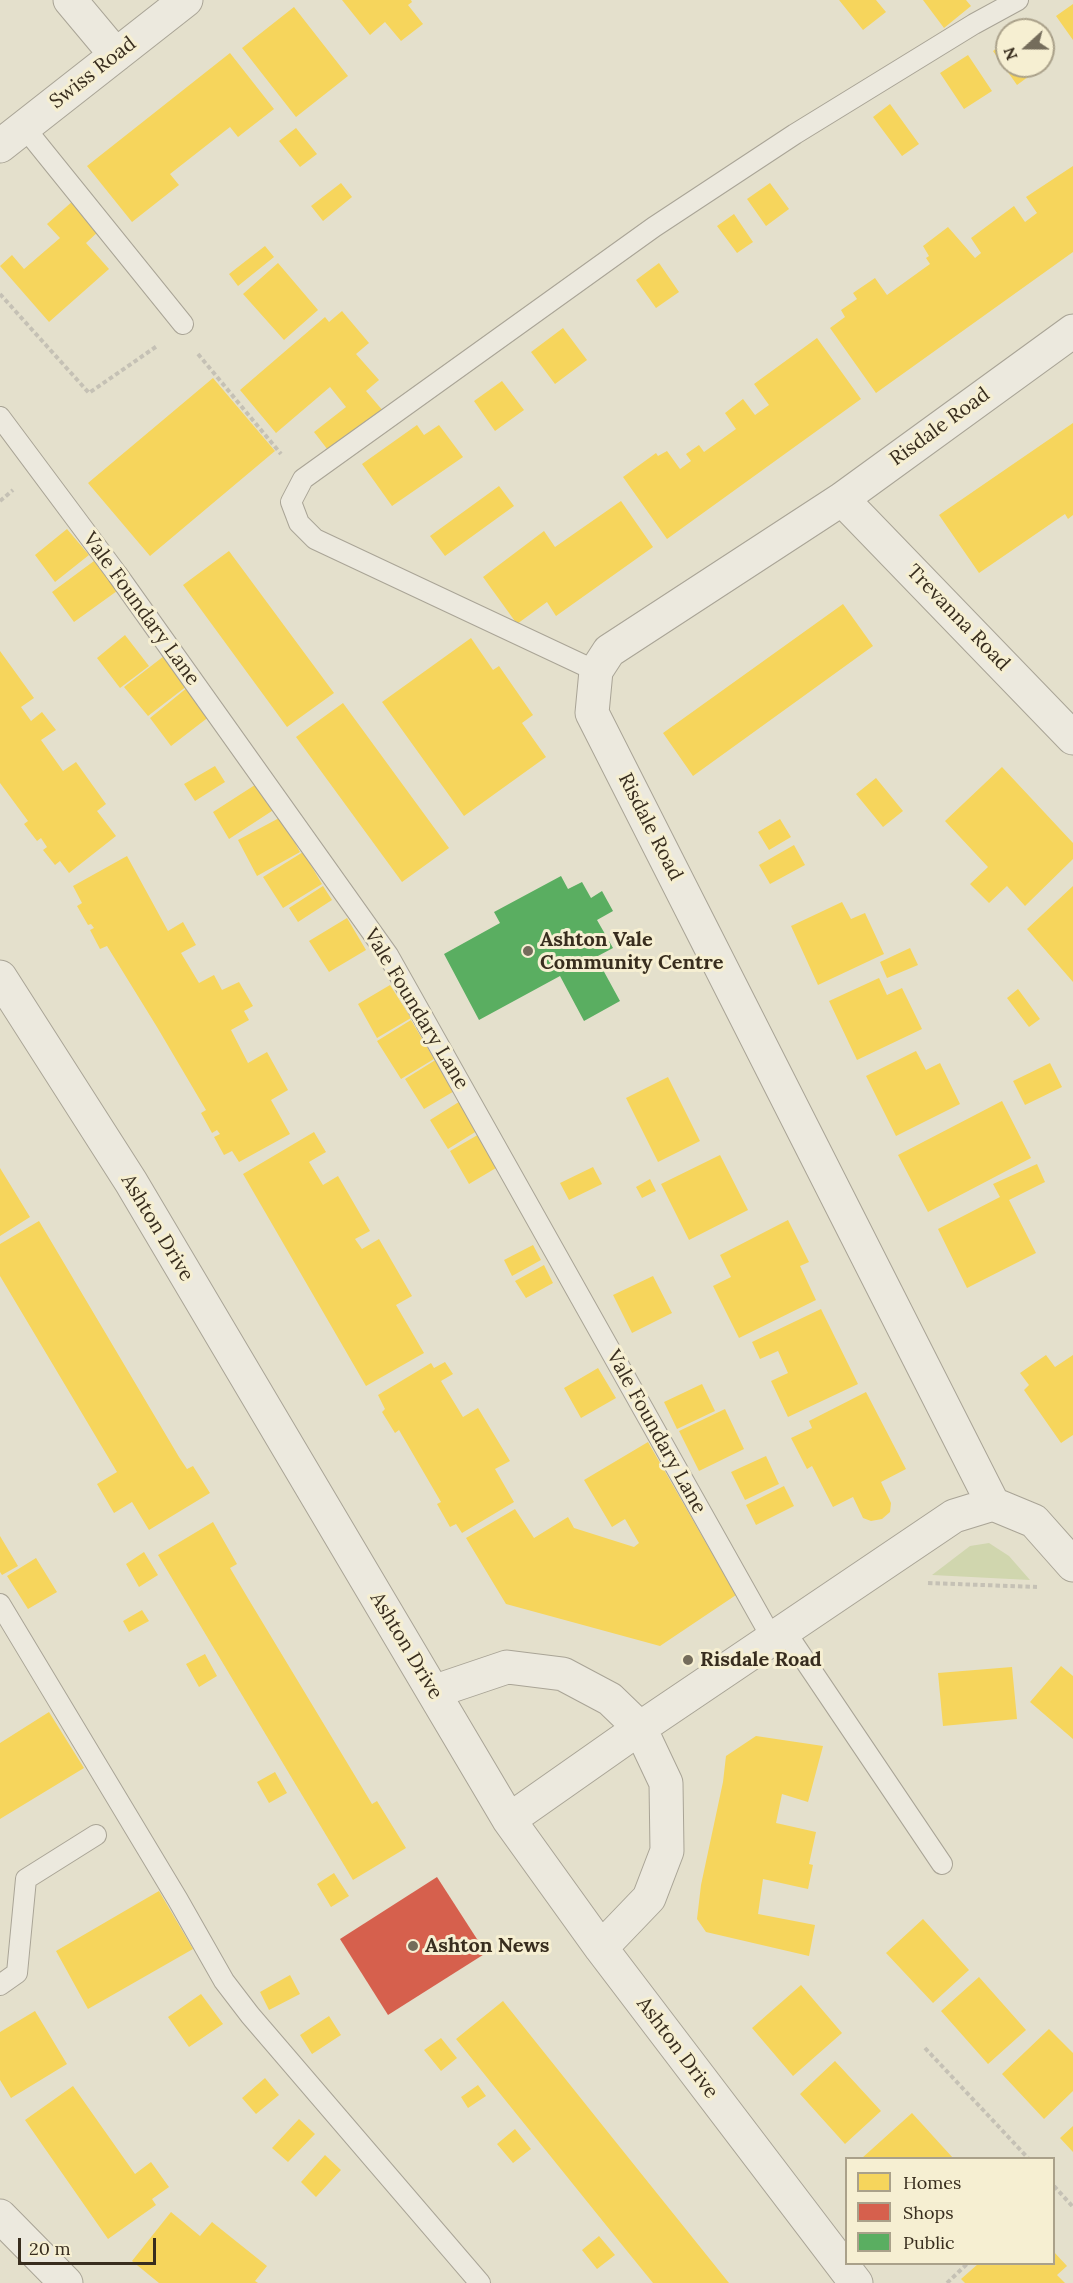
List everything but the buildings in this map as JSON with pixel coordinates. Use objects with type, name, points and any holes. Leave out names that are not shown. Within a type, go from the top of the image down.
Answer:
[{"type":"street","points":[[70,0],[116,55]]},
{"type":"street","name":"Swiss Road","points":[[12,137],[186,0]]},
{"type":"street","name":"Risdale Road","points":[[993,1504],[592,713],[596,671],[609,651],[842,499],[1073,331]]},
{"type":"street","name":"Trevanna Road","points":[[842,499],[1070,729]]},
{"type":"street","name":"Ashton Drive","points":[[0,977],[131,1182],[509,1820],[601,1948],[856,2283]]},
{"type":"street","points":[[509,1820],[640,1728],[954,1516],[993,1504],[1034,1521],[1073,1565]]},
{"type":"street","points":[[433,1692],[507,1667],[563,1674],[610,1699],[640,1728],[666,1783],[667,1851],[649,1898],[601,1948]]},
{"type":"street","points":[[0,2216],[66,2283]]},
{"type":"lane","points":[[596,671],[315,539],[299,523],[291,502],[303,479],[654,227],[795,134],[974,24],[1018,0]]},
{"type":"lane","points":[[12,137],[183,324]]},
{"type":"lane","name":"Vale Foundary Lane","points":[[0,417],[124,584],[388,955],[779,1635],[942,1864]]},
{"type":"lane","points":[[0,1604],[178,1900],[224,1981],[250,2015],[480,2283]]},
{"type":"lane","points":[[0,1985],[17,1973],[26,1879],[96,1835]]},
{"type":"path","points":[[0,294],[89,393],[161,344]]},
{"type":"path","points":[[194,349],[303,479]]},
{"type":"path","points":[[878,1568],[923,1583],[1036,1587],[1045,1585]]},
{"type":"path","points":[[925,2048],[1027,2157]]},
{"type":"path","points":[[1055,2188],[1073,2207]]},
{"type":"path","points":[[947,2283],[966,2265]]},
{"type":"green space","points":[[989,1543],[1009,1556],[1030,1580],[932,1575],[970,1546]]},
{"type":"place","name":"Ashton Vale Community Centre","points":[[528,951]]},
{"type":"place","name":"Risdale Road","points":[[688,1660]]},
{"type":"place","name":"Ashton News","points":[[413,1946]]}]
